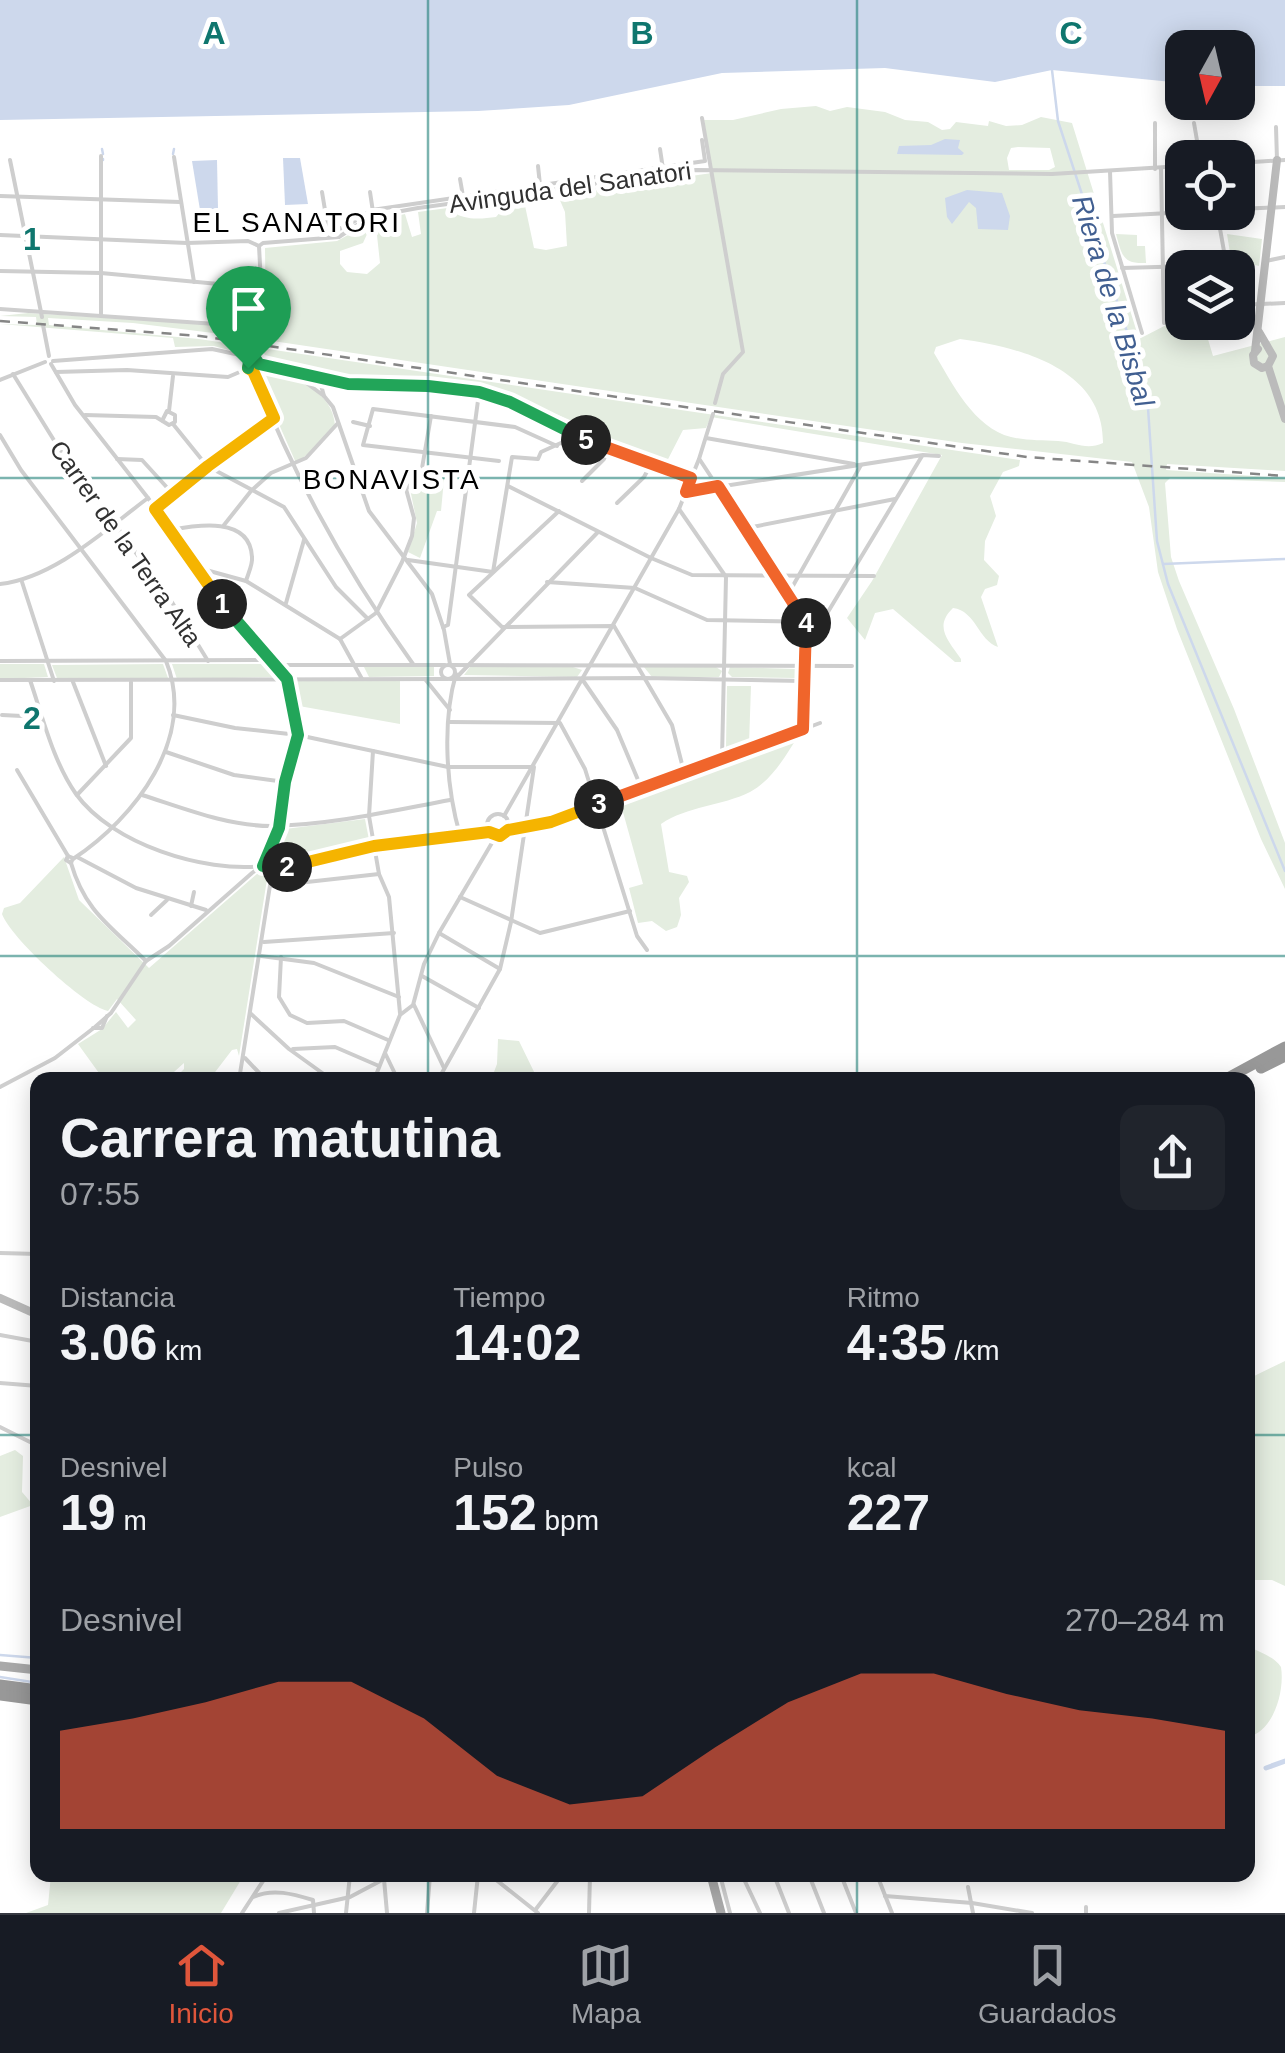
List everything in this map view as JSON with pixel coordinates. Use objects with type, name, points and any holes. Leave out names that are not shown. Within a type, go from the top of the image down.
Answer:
[{"type":"highway","points":[[1239,1072],[1285,1047]]},
{"type":"highway","points":[[1255,1072],[1285,1056]]},
{"type":"highway","points":[[0,1685],[30,1689]]},
{"type":"highway","points":[[0,1695],[30,1699]]},
{"type":"main road","points":[[0,1666],[30,1669]]},
{"type":"main road","points":[[715,1882],[723,1913]]},
{"type":"street","points":[[702,118],[742,352],[723,374],[715,403]]},
{"type":"street","points":[[1156,123],[1164,323]]},
{"type":"street","points":[[1194,123],[1197,140]]},
{"type":"street","points":[[1276,127],[1281,160],[1254,363],[1265,367],[1285,419]]},
{"type":"street","points":[[660,149],[664,170],[704,161],[702,140]]},
{"type":"street","points":[[100,314],[101,156]]},
{"type":"street","points":[[174,156],[194,282]]},
{"type":"street","points":[[10,160],[41,313]]},
{"type":"street","points":[[1255,162],[1281,160]]},
{"type":"street","points":[[538,166],[540,188]]},
{"type":"street","name":"Avinguda del Sanatori","points":[[0,235],[188,243],[248,241],[259,246],[329,235],[339,237],[373,213],[664,170],[1058,174],[1165,167]]},
{"type":"street","points":[[1110,171],[1112,232],[1142,333]]},
{"type":"street","points":[[460,178],[464,199]]},
{"type":"street","points":[[322,192],[329,235]]},
{"type":"street","points":[[370,192],[373,213]]},
{"type":"street","points":[[0,196],[180,202]]},
{"type":"street","points":[[1255,208],[1285,206]]},
{"type":"street","points":[[1113,216],[1165,214]]},
{"type":"street","points":[[56,372],[128,370],[232,377],[251,370],[264,344],[259,246]]},
{"type":"street","points":[[1266,261],[1285,257]]},
{"type":"street","points":[[1122,268],[1165,265]]},
{"type":"street","points":[[0,271],[102,273],[261,288]]},
{"type":"street","points":[[1255,304],[1285,303]]},
{"type":"street","points":[[0,309],[230,326],[255,325],[262,317]]},
{"type":"street","points":[[1255,322],[1272,356],[1265,367]]},
{"type":"street","points":[[43,325],[50,361],[85,415],[195,567],[287,679],[298,735],[285,782],[274,863]]},
{"type":"street","points":[[1255,351],[1267,349]]},
{"type":"street","points":[[0,380],[50,361],[220,350],[320,380],[479,392],[510,402],[608,450],[691,478]]},
{"type":"street","points":[[251,370],[256,361]]},
{"type":"street","points":[[251,370],[294,464],[376,613],[413,664]]},
{"type":"street","points":[[293,373],[324,392]]},
{"type":"street","name":"Carrer de la Terra Alta","points":[[13,374],[60,450],[170,599],[208,661]]},
{"type":"street","points":[[173,374],[173,424]]},
{"type":"street","points":[[315,389],[320,380]]},
{"type":"street","points":[[320,380],[369,511],[432,594],[443,627],[450,689],[450,800],[460,836]]},
{"type":"street","points":[[324,392],[332,380]]},
{"type":"street","points":[[443,627],[448,625],[479,392]]},
{"type":"street","points":[[500,461],[363,444],[374,409],[516,427],[557,446]]},
{"type":"street","points":[[162,420],[170,411]]},
{"type":"street","points":[[504,816],[679,509],[712,414]]},
{"type":"street","points":[[85,415],[173,424]]},
{"type":"street","points":[[340,639],[376,613],[412,536],[414,518],[406,489],[421,474],[431,416]]},
{"type":"street","points":[[155,509],[274,418]]},
{"type":"street","points":[[352,422],[370,426]]},
{"type":"street","points":[[224,525],[251,491],[272,473],[306,458],[338,423]]},
{"type":"street","points":[[173,424],[208,466],[284,507],[336,587],[368,619]]},
{"type":"street","points":[[494,572],[512,457],[538,459],[541,452],[557,446],[571,432]]},
{"type":"street","points":[[0,434],[21,470],[166,661],[174,681],[166,752],[142,795],[72,859]]},
{"type":"street","points":[[706,438],[861,465]]},
{"type":"street","points":[[582,481],[608,450]]},
{"type":"street","points":[[805,649],[923,455]]},
{"type":"street","points":[[686,492],[923,455],[939,456]]},
{"type":"street","points":[[117,459],[142,460],[172,494]]},
{"type":"street","points":[[699,459],[806,622],[803,729]]},
{"type":"street","points":[[789,593],[861,465]]},
{"type":"street","points":[[617,503],[650,466]]},
{"type":"street","points":[[508,486],[692,575],[874,576]]},
{"type":"street","points":[[0,584],[22,582],[80,548],[148,498]]},
{"type":"street","points":[[746,528],[895,500]]},
{"type":"street","points":[[679,509],[726,577],[722,758]]},
{"type":"street","points":[[559,511],[470,596],[502,627],[614,626]]},
{"type":"street","points":[[171,530],[224,525],[245,538],[252,557],[246,581]]},
{"type":"street","points":[[448,672],[468,664],[599,531]]},
{"type":"street","points":[[286,604],[304,540]]},
{"type":"street","points":[[408,560],[494,572]]},
{"type":"street","points":[[195,567],[246,581],[340,639],[362,679]]},
{"type":"street","points":[[22,582],[54,681]]},
{"type":"street","points":[[546,582],[635,588],[706,620],[822,622]]},
{"type":"street","points":[[614,626],[672,724],[684,772]]},
{"type":"street","points":[[0,661],[272,660]]},
{"type":"street","points":[[278,666],[413,664],[448,672],[582,679],[804,681]]},
{"type":"street","points":[[0,680],[425,678],[468,664],[852,666]]},
{"type":"street","points":[[425,678],[450,710]]},
{"type":"street","points":[[582,679],[617,730],[640,787]]},
{"type":"street","points":[[30,680],[60,765],[77,795],[111,826],[174,856],[228,868],[274,863],[285,868],[374,846],[489,832],[496,836]]},
{"type":"street","points":[[72,681],[106,766]]},
{"type":"street","points":[[77,795],[131,738],[131,681]]},
{"type":"street","points":[[2,715],[42,717]]},
{"type":"street","points":[[173,715],[235,728],[298,735],[448,767],[534,766]]},
{"type":"street","points":[[450,722],[560,723]]},
{"type":"street","points":[[560,723],[586,769],[637,936],[647,950]]},
{"type":"street","points":[[400,1015],[414,1004],[439,933],[496,836],[551,822],[820,724]]},
{"type":"street","points":[[374,751],[368,816],[389,897],[400,1015],[377,1072]]},
{"type":"street","points":[[166,752],[234,775],[285,782]]},
{"type":"street","points":[[442,1072],[500,969],[511,922],[534,766]]},
{"type":"street","points":[[17,770],[72,859],[83,898],[146,962]]},
{"type":"street","points":[[142,795],[218,818],[280,826],[368,816],[450,800]]},
{"type":"street","points":[[504,816],[509,822],[508,830]]},
{"type":"street","points":[[489,832],[490,818],[504,816]]},
{"type":"street","points":[[0,1087],[55,1058],[108,1016],[146,962],[263,866],[280,826]]},
{"type":"street","points":[[239,1072],[275,874],[270,846]]},
{"type":"street","points":[[72,859],[167,900],[208,910]]},
{"type":"street","points":[[275,874],[282,874],[285,868]]},
{"type":"street","points":[[271,886],[380,874]]},
{"type":"street","points":[[191,906],[194,892]]},
{"type":"street","points":[[460,896],[540,933],[630,911]]},
{"type":"street","points":[[150,915],[167,900]]},
{"type":"street","points":[[262,942],[394,933]]},
{"type":"street","points":[[439,933],[500,969]]},
{"type":"street","points":[[260,956],[314,963],[398,998]]},
{"type":"street","points":[[282,957],[279,997],[290,1015],[307,1023],[344,1022],[390,1041]]},
{"type":"street","points":[[421,976],[479,1008]]},
{"type":"street","points":[[414,1004],[444,1068]]},
{"type":"street","points":[[250,1013],[321,1072]]},
{"type":"street","points":[[289,1049],[336,1048],[380,1066]]},
{"type":"street","points":[[385,1053],[394,1072]]},
{"type":"street","points":[[243,1057],[258,1072]]},
{"type":"street","points":[[0,1253],[30,1254]]},
{"type":"street","points":[[0,1298],[30,1311]]},
{"type":"street","points":[[0,1334],[30,1340]]},
{"type":"street","points":[[0,1383],[30,1385]]},
{"type":"street","points":[[0,1426],[30,1442]]},
{"type":"street","points":[[242,1913],[263,1882]]},
{"type":"street","points":[[346,1913],[350,1882]]},
{"type":"street","points":[[279,1913],[350,1896],[376,1882]]},
{"type":"street","points":[[385,1882],[386,1913]]},
{"type":"street","points":[[428,1913],[430,1882]]},
{"type":"street","points":[[474,1913],[477,1882]]},
{"type":"street","points":[[499,1882],[537,1912],[557,1882]]},
{"type":"street","points":[[589,1913],[590,1882]]},
{"type":"street","points":[[745,1882],[760,1913]]},
{"type":"street","points":[[777,1882],[790,1913]]},
{"type":"street","points":[[812,1882],[824,1913]]},
{"type":"street","points":[[844,1882],[856,1913]]},
{"type":"street","points":[[880,1882],[892,1913]]},
{"type":"street","points":[[968,1887],[973,1913]]},
{"type":"street","points":[[253,1897],[287,1893],[313,1900],[314,1913]]},
{"type":"street","points":[[885,1896],[972,1903],[1032,1913]]},
{"type":"shaded area","points":[[816,106],[830,111],[847,107],[885,112],[905,120],[928,122],[942,130],[950,129],[956,122],[988,126],[989,121],[1006,126],[1022,125],[1041,117],[1072,123],[1139,339],[1165,326],[1165,340],[1208,340],[1213,356],[1285,337],[1285,471],[1167,464],[1166,470],[1285,478],[1285,482],[1170,478],[1165,483],[1171,557],[1285,843],[1285,889],[1177,629],[1158,572],[1149,507],[1132,462],[962,443],[245,337],[133,323],[48,318],[49,325],[199,339],[1020,460],[1019,466],[1003,472],[990,496],[996,516],[985,541],[984,560],[999,576],[997,585],[985,589],[981,597],[998,647],[967,614],[953,608],[944,628],[961,659],[955,662],[893,609],[875,613],[865,640],[847,618],[942,455],[711,417],[706,428],[683,430],[665,465],[546,410],[471,387],[338,376],[265,358],[260,350],[246,355],[214,346],[175,347],[173,338],[0,324],[37,325],[36,317],[0,316],[28,313],[266,328],[265,248],[337,241],[374,221],[405,214],[412,237],[421,234],[418,212],[652,180],[662,184],[670,179],[712,173],[704,120],[733,120]],"holes":[[[1011,148],[1050,148],[1055,167],[1009,170],[1007,158]],[[559,198],[565,212],[567,246],[534,248],[524,201]],[[493,202],[507,204],[496,217],[467,218],[451,210]],[[372,223],[376,226],[380,263],[367,274],[347,272],[340,264],[340,251],[363,243]],[[960,339],[1007,348],[1054,366],[1089,396],[1100,417],[1103,443],[1086,446],[998,432],[965,403],[934,353],[936,347]]]},
{"type":"shaded area","points":[[1116,234],[1137,235],[1137,246],[1145,246],[1146,263],[1125,257]]},
{"type":"shaded area","points":[[1227,234],[1262,239],[1259,266],[1255,265],[1255,250],[1230,250]]},
{"type":"shaded area","points":[[263,368],[310,387],[333,414],[335,426],[321,444],[296,463],[256,372]]},
{"type":"shaded area","points":[[425,470],[448,471],[441,511],[437,511],[420,558],[408,552],[417,523],[410,489]]},
{"type":"shaded area","points":[[0,664],[44,664],[48,677],[0,679]]},
{"type":"shaded area","points":[[163,664],[168,678],[57,678],[52,665]]},
{"type":"shaded area","points":[[172,664],[265,664],[272,665],[280,677],[177,679]]},
{"type":"shaded area","points":[[434,666],[434,676],[369,677],[364,667]]},
{"type":"shaded area","points":[[470,667],[582,670],[577,677],[464,675]]},
{"type":"shaded area","points":[[644,667],[716,667],[722,671],[719,677],[652,677]]},
{"type":"shaded area","points":[[730,667],[800,672],[796,678],[732,677],[728,673]]},
{"type":"shaded area","points":[[292,681],[400,681],[400,724],[299,706]]},
{"type":"shaded area","points":[[727,686],[751,686],[749,744],[726,747]]},
{"type":"shaded area","points":[[797,738],[777,768],[758,787],[661,824],[669,872],[687,876],[689,882],[679,898],[681,915],[677,927],[666,931],[652,921],[638,923],[629,888],[643,884],[621,805]]},
{"type":"shaded area","points":[[365,819],[369,840],[366,842],[287,860],[281,858],[285,829]]},
{"type":"shaded area","points":[[64,857],[79,900],[149,968],[266,866],[239,1056],[237,1049],[232,1050],[215,1072],[181,1072],[184,1063],[174,1072],[98,1072],[78,1044],[102,1029],[116,1012],[128,1028],[136,1020],[117,999],[108,1011],[82,997],[33,953],[2,914],[4,908],[20,903]]},
{"type":"shaded area","points":[[498,1039],[519,1041],[534,1072],[494,1072]]},
{"type":"shaded area","points":[[1285,1361],[1285,1586],[1272,1580],[1255,1580],[1255,1376]]},
{"type":"shaded area","points":[[15,1450],[23,1456],[22,1492],[30,1506],[0,1517],[0,1456]]},
{"type":"shaded area","points":[[1255,1650],[1278,1663],[1282,1677],[1275,1710],[1257,1734]]},
{"type":"shaded area","points":[[50,1882],[240,1882],[221,1913],[26,1913],[48,1905]]},
{"type":"water","points":[[0,0],[1285,0],[1285,86],[1255,86],[1255,30],[1165,30],[1165,81],[1052,70],[995,82],[885,68],[722,73],[569,105],[478,111],[0,120]]},
{"type":"water","points":[[945,139],[960,140],[958,148],[964,153],[897,154],[899,146],[931,145]]},
{"type":"water","points":[[283,158],[300,158],[308,204],[285,205]]},
{"type":"water","points":[[217,160],[218,209],[200,210],[192,161]]},
{"type":"water","points":[[967,190],[1002,193],[1010,216],[1008,230],[978,229],[976,208],[969,202],[952,224],[947,217],[945,198]]},
{"type":"waterway","name":"Riera de la Bisbal","points":[[1052,70],[1058,121],[1147,393],[1157,541],[1168,584],[1285,871]]},
{"type":"waterway","points":[[102,149],[103,154]]},
{"type":"waterway","points":[[173,154],[174,149]]},
{"type":"waterway","points":[[1163,564],[1285,559]]},
{"type":"waterway","points":[[0,1655],[30,1657]]},
{"type":"waterway","points":[[0,1677],[30,1682]]},
{"type":"waterway","points":[[1266,1768],[1285,1761]]},
{"type":"railway","points":[[0,321],[200,336],[1027,457],[1285,476]]},
{"type":"district","name":"EL SANATORI","points":[[297,222]]},
{"type":"district","name":"BONAVISTA","points":[[392,479]]},
{"type":"route","points":[[255,358],[259,364],[348,384],[479,392],[510,402],[608,450],[691,478],[686,492],[718,486],[806,622],[803,729],[551,822],[508,830],[504,835],[489,832],[374,846],[285,868],[278,862],[263,866],[279,828],[285,782],[298,735],[287,679],[228,612],[155,509],[274,418],[253,371],[248,368],[249,361],[255,358]]}]
